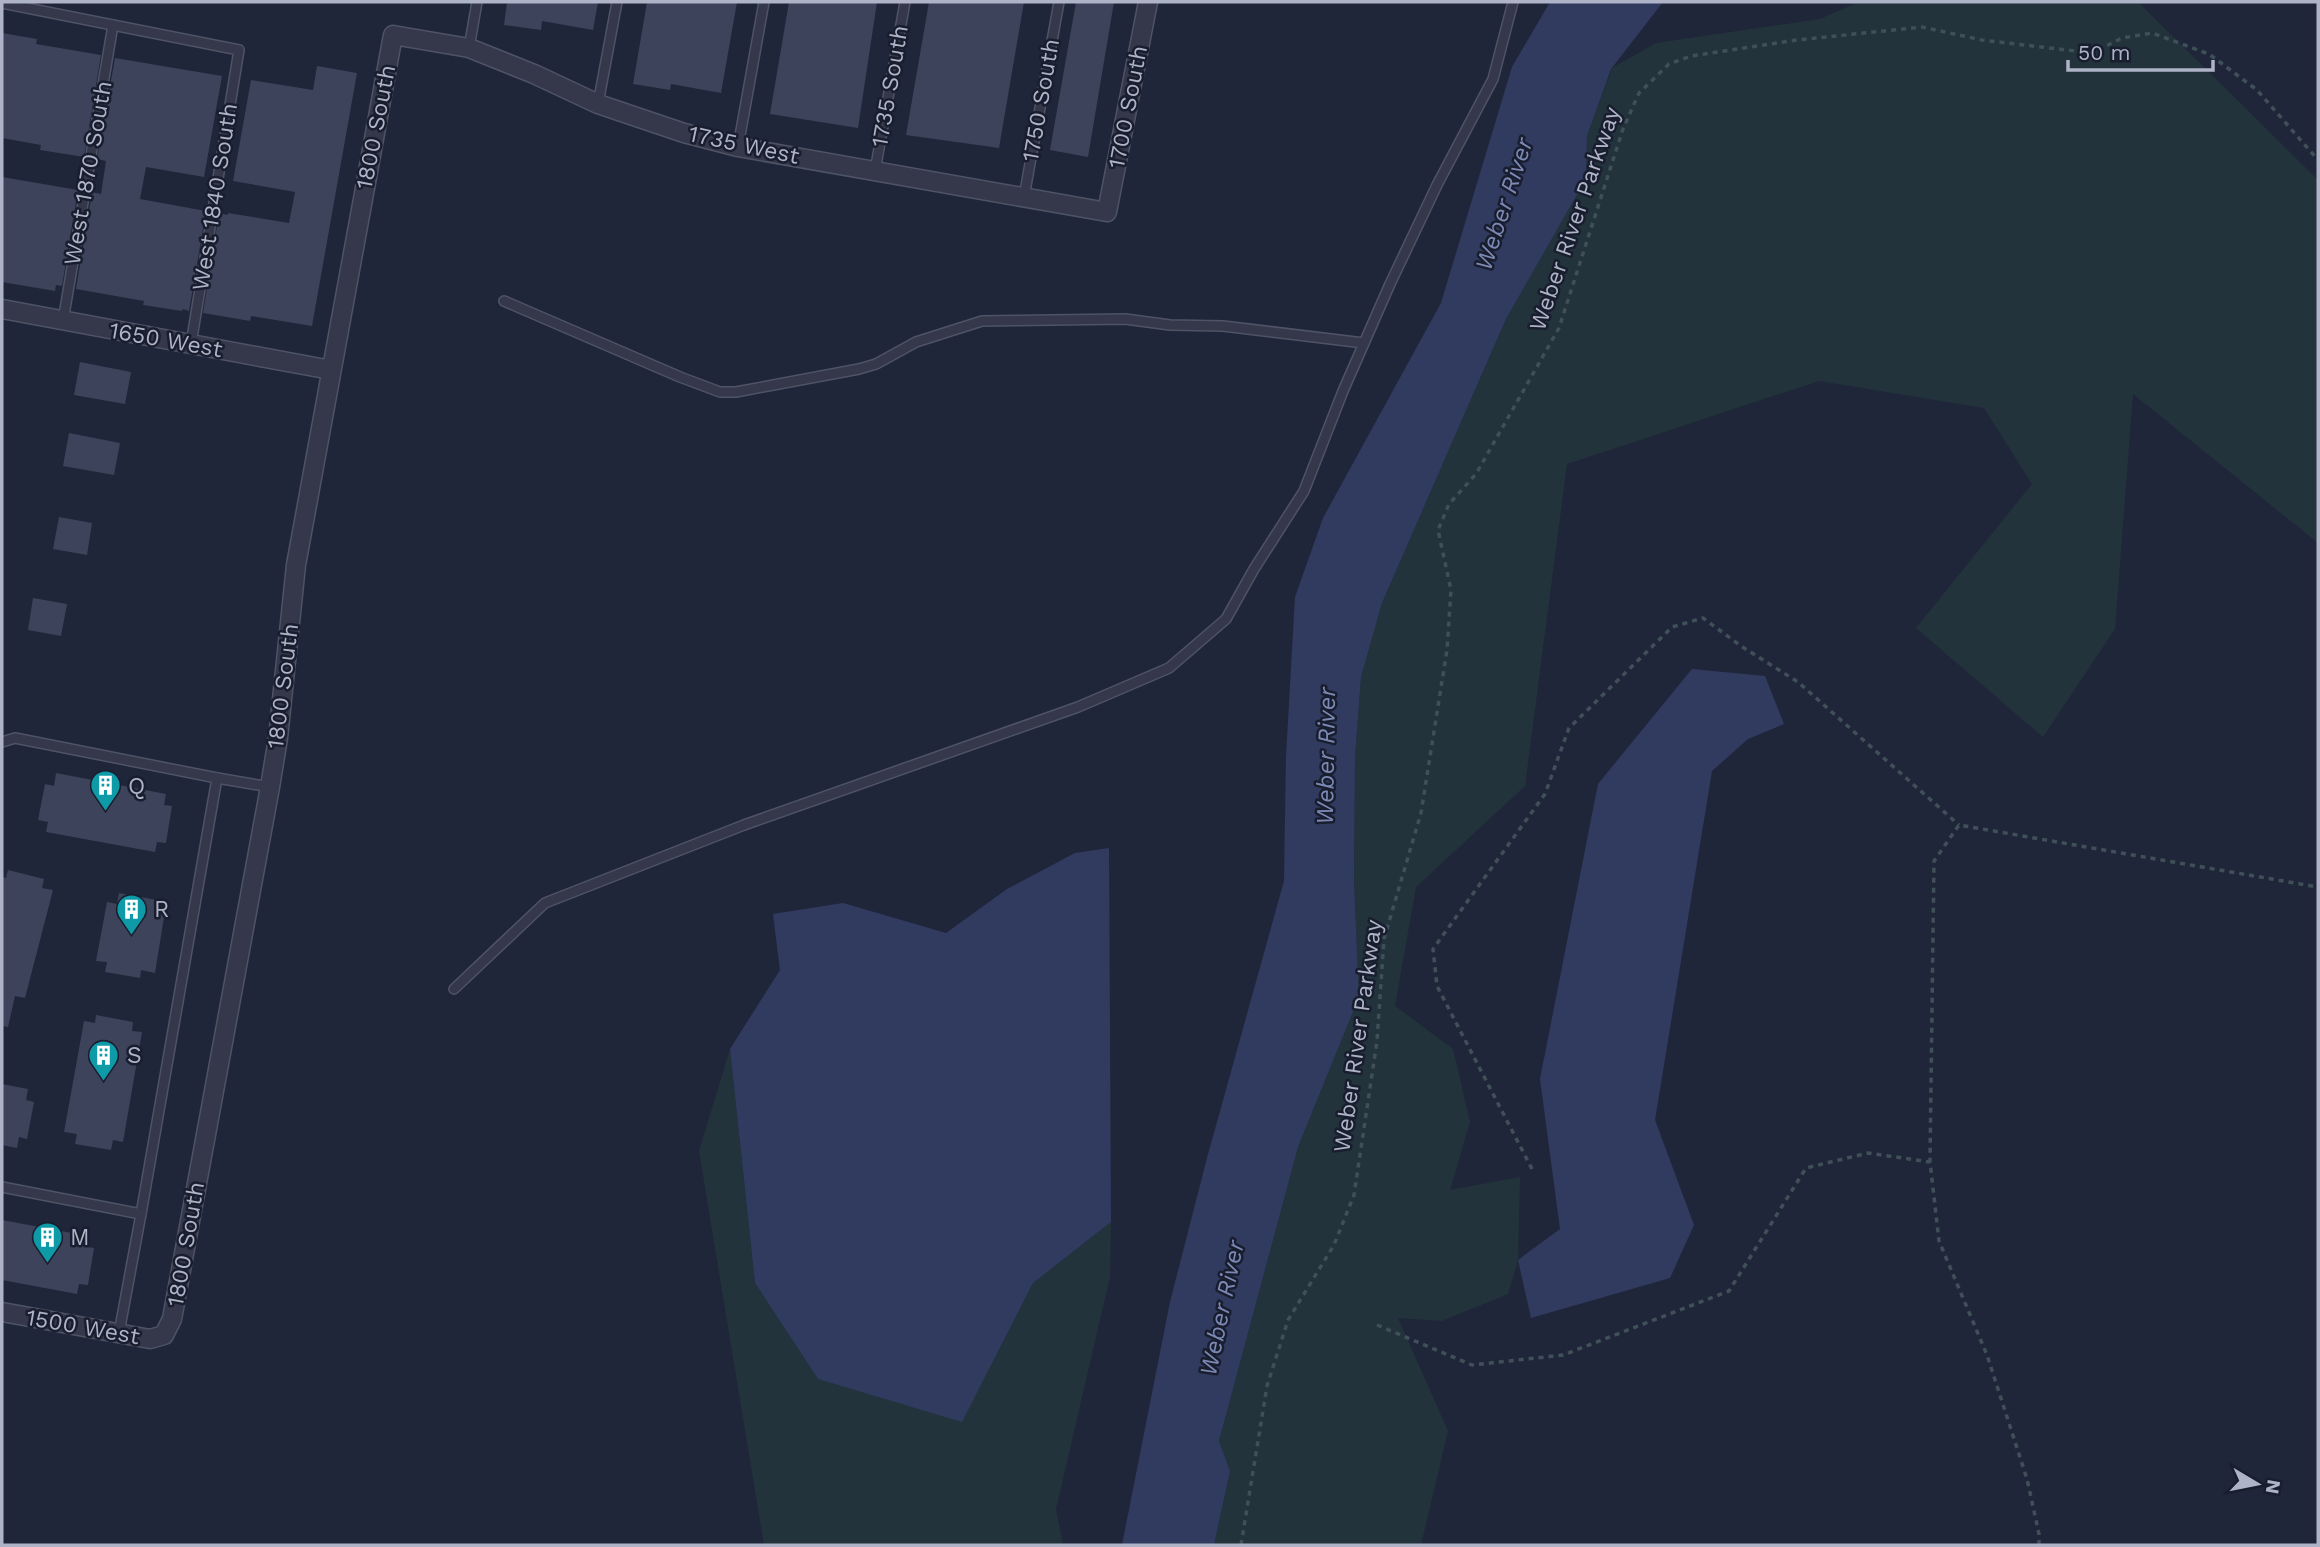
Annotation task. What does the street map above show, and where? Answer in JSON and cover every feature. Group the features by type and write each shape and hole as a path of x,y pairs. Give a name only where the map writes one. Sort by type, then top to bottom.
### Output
{"street":[{"name":"1700 South","path":"1107,212 1148,2"},
{"name":"1735 West","path":"394,35 469,48 598,104 684,133 738,147 1107,212"},
{"name":"1800 South","path":"164,1335 172,1319 270,787 278,738 296,565 394,35"},
{"name":"1650 West","path":"2,309 331,370"},
{"name":"1500 West","path":"2,1312 150,1339 164,1335"}],"lane":[{"path":"469,48 477,2"},
{"path":"598,104 617,2"},
{"path":"738,147 764,2"},
{"name":"1735 South","path":"876,171 905,2"},
{"name":"1750 South","path":"1024,197 1059,2"},
{"path":"454,989 545,903 744,825 1078,707 1169,668 1226,619 1254,569 1304,491 1390,284 1437,185 1493,79 1513,2"},
{"path":"2,3 113,25"},
{"name":"West 1840 South","path":"113,25 239,50 191,344"},
{"name":"West 1870 South","path":"63,321 113,25"},
{"path":"504,301 720,392 736,392 859,369 876,364 916,342 982,321 1125,319 1170,326 1223,326 1364,344"},
{"path":"2,742 15,738 270,787"},
{"path":"119,1333 217,778"},
{"path":"2,1187 141,1214"}],"path":[{"name":"Weber River Parkway","path":"1241,1545 1267,1387 1288,1320 1334,1245 1354,1195 1377,1041 1384,939 1421,813 1447,650 1451,590 1438,530 1449,504 1476,474 1559,328 1623,129 1639,93 1669,64 1690,56 1797,40 1922,27 1982,40 2092,53 2122,38 2152,33 2209,54 2257,90 2318,160"},
{"path":"1532,1169 1437,986 1433,949 1545,794 1569,728 1672,627 1703,618 1741,646 1798,681 1959,825 2318,887"},
{"path":"1959,825 1934,861 1930,1162 1939,1241 1987,1355 2027,1479 2039,1545"},
{"path":"1377,1325 1472,1365 1563,1355 1729,1291 1806,1168 1868,1153 1930,1162"}],"shaded area":[{"path":"1859,2 2138,2 2318,180 2318,543 2133,394 2115,629 2043,737 1916,628 2032,484 1984,408 1819,381 1567,464 1525,786 1416,887 1395,1006 1453,1049 1470,1122 1450,1190 1520,1177 1518,1260 1508,1294 1442,1321 1398,1318 1448,1431 1421,1545 1214,1545 1230,1471 1219,1441 1298,1147 1359,997 1354,882 1355,757 1361,677 1382,603 1506,319 1586,179 1587,136 1612,68 1656,43 1820,19"},
{"path":"730,1049 755,1283 818,1379 962,1421 1033,1283 1111,1222 1110,1277 1056,1509 1063,1545 764,1545 699,1151"}],"water":[{"name":"Weber River","path":"1550,2 1663,2 1611,69 1587,136 1586,179 1506,319 1382,603 1361,677 1355,757 1354,882 1359,997 1298,1147 1219,1441 1230,1471 1214,1545 1122,1545 1170,1302 1284,881 1286,757 1295,597 1323,518 1441,303 1512,67"},
{"path":"1692,669 1765,676 1784,724 1748,739 1712,771 1655,1120 1694,1225 1670,1278 1531,1318 1518,1260 1560,1229 1540,1079 1598,784"},
{"path":"1109,848 1111,1222 1033,1283 962,1422 818,1379 755,1283 730,1049 780,970 773,914 843,903 946,933 1007,889 1075,853"}],"building":[{"path":"507,2 598,2 593,30 542,21 541,30 504,25"},
{"path":"647,2 737,2 721,93 671,84 670,90 633,84"},
{"path":"789,2 877,2 858,128 770,114"},
{"path":"929,2 1024,2 999,148 906,135"},
{"path":"1076,2 1114,2 1088,157 1050,150"},
{"path":"2,33 37,39 36,44 101,55 84,157 40,150 41,145 2,138"},
{"path":"115,58 222,76 204,177 146,167 140,199 206,211 189,311 143,305 144,301 76,289 92,192 101,194 106,161 97,159"},
{"path":"317,66 357,73 312,326 251,316 250,321 203,313 219,213 289,223 295,192 233,181 251,80 313,90"},
{"path":"2,177 78,190 62,286 56,285 55,291 2,282"},
{"path":"80,362 131,372 125,404 74,395"},
{"path":"69,433 120,443 114,475 63,466"},
{"path":"59,517 92,523 87,555 53,549"},
{"path":"33,598 67,604 61,636 28,630"},
{"name":"Q","path":"56,773 166,794 164,805 172,806 166,843 157,842 155,852 46,832 48,822 38,820 45,784 54,786"},
{"path":"8,870 44,879 42,888 53,890 25,998 15,996 8,1027 2,1026 2,877 6,878"},
{"name":"R","path":"119,893 157,900 155,909 165,911 155,973 141,970 140,978 105,972 107,962 96,961 107,902 117,904"},
{"name":"S","path":"96,1015 133,1022 132,1031 142,1032 123,1142 113,1140 111,1150 75,1144 77,1134 64,1132 84,1021 95,1023"},
{"path":"2,1084 28,1089 26,1100 34,1102 27,1139 19,1137 17,1148 2,1145"},
{"name":"M","path":"2,1220 88,1236 87,1247 94,1248 88,1285 79,1284 77,1294 2,1280"}],"place":[{"name":"Q","path":"105,813"},
{"name":"R","path":"131,936"},
{"name":"S","path":"104,1082"},
{"name":"M","path":"47,1264"}]}
